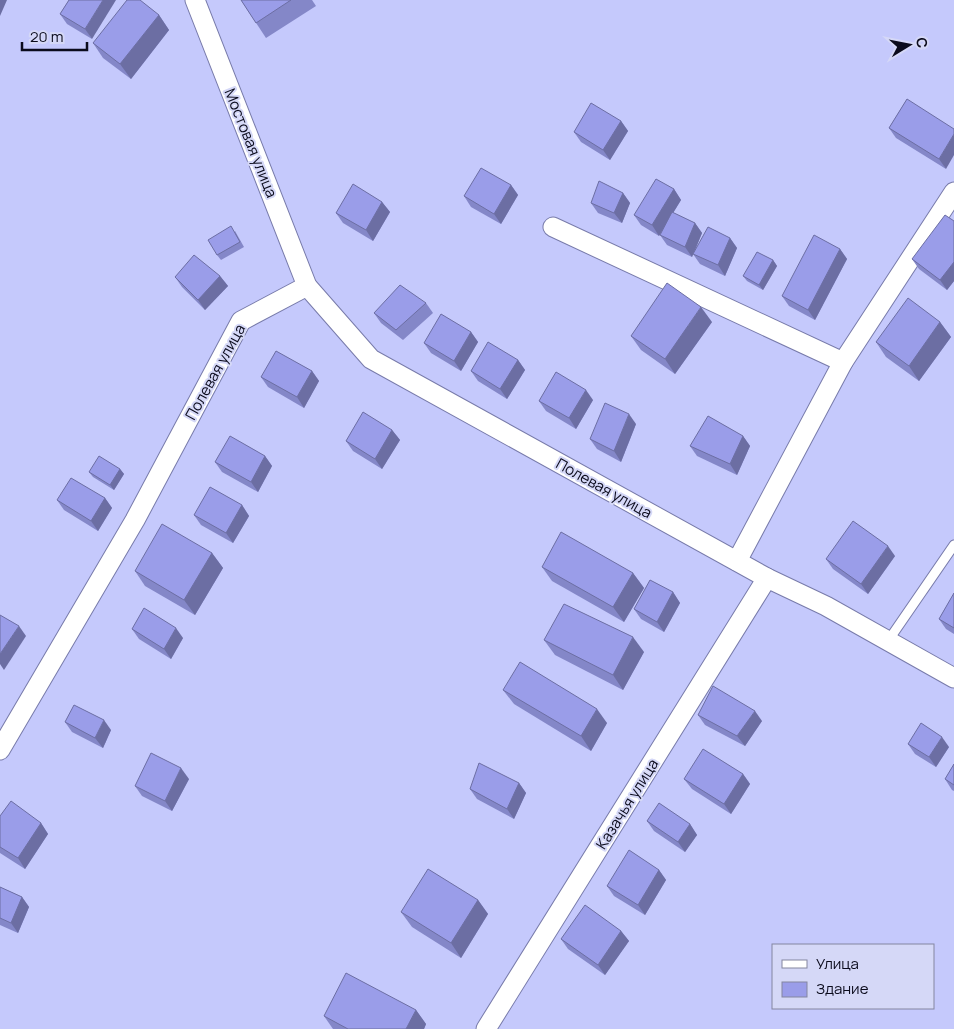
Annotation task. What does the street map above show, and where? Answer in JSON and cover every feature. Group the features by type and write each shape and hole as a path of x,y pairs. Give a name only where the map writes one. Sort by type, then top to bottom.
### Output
{"street":[{"name":"Мостовая улица","path":"195,0 307,286"},
{"path":"737,561 843,362 954,192"},
{"path":"553,227 843,362"},
{"name":"Полевая улица","path":"0,750 135,520 241,321 307,286 371,359 767,578 826,606 954,678"},
{"name":"Казачья улица","path":"486,1029 767,578"}],"lane":[{"path":"888,641 954,545"}],"building":[{"path":"69,0 103,0 85,29 60,14"},
{"path":"127,0 140,0 159,15 120,64 93,43"},
{"path":"241,0 291,0 256,23"},
{"path":"907,99 954,129 954,134 939,159 889,128"},
{"path":"591,103 621,121 603,150 574,132"},
{"path":"481,168 511,185 494,214 464,196"},
{"path":"656,179 674,189 652,225 634,215"},
{"path":"599,181 623,193 614,213 591,203"},
{"path":"353,184 382,202 366,230 336,213"},
{"path":"672,212 695,223 685,247 660,235"},
{"path":"945,215 954,221 954,262 940,280 912,259"},
{"path":"231,226 240,242 217,255 208,240"},
{"path":"708,227 730,238 718,265 693,254"},
{"path":"814,235 840,249 808,310 782,296"},
{"path":"757,252 773,260 759,285 743,276"},
{"path":"194,255 220,276 198,300 175,277"},
{"path":"667,283 701,307 665,359 631,336"},
{"path":"400,285 426,303 396,330 374,313"},
{"path":"908,298 940,322 909,366 876,342"},
{"path":"441,314 471,332 454,361 424,343"},
{"path":"488,342 518,360 500,389 471,371"},
{"path":"276,351 312,371 297,397 261,377"},
{"path":"556,372 586,390 569,418 539,401"},
{"path":"605,403 629,414 614,451 590,439"},
{"path":"363,412 392,430 375,459 346,441"},
{"path":"708,416 743,436 730,464 690,446"},
{"path":"230,436 265,456 251,482 215,462"},
{"path":"99,456 120,469 110,485 89,472"},
{"path":"71,478 105,498 91,521 57,500"},
{"path":"210,487 242,505 226,533 194,515"},
{"path":"853,521 888,546 861,584 826,559"},
{"path":"162,524 212,553 184,600 135,571"},
{"path":"561,532 633,573 613,607 542,567"},
{"path":"650,580 673,592 657,622 634,609"},
{"path":"954,593 954,628 939,619"},
{"path":"564,604 633,637 613,675 544,640"},
{"path":"144,608 176,628 164,649 132,629"},
{"path":"0,615 19,626 0,654"},
{"path":"520,662 597,709 581,736 503,690"},
{"path":"713,686 755,711 737,736 698,715"},
{"path":"74,705 104,720 95,738 65,722"},
{"path":"921,723 942,737 929,757 908,744"},
{"path":"703,749 743,774 724,804 684,779"},
{"path":"151,753 181,768 165,801 135,786"},
{"path":"479,763 519,783 507,809 470,789"},
{"path":"954,764 954,785 945,779"},
{"path":"11,801 41,823 18,858 0,847 0,816"},
{"path":"659,803 690,824 678,842 647,821"},
{"path":"629,850 659,870 638,905 607,886"},
{"path":"428,869 478,900 451,943 401,912"},
{"path":"0,887 22,897 11,923 0,918"},
{"path":"585,905 621,931 598,965 561,939"},
{"path":"346,973 416,1010 406,1029 348,1029 324,1016"}]}
